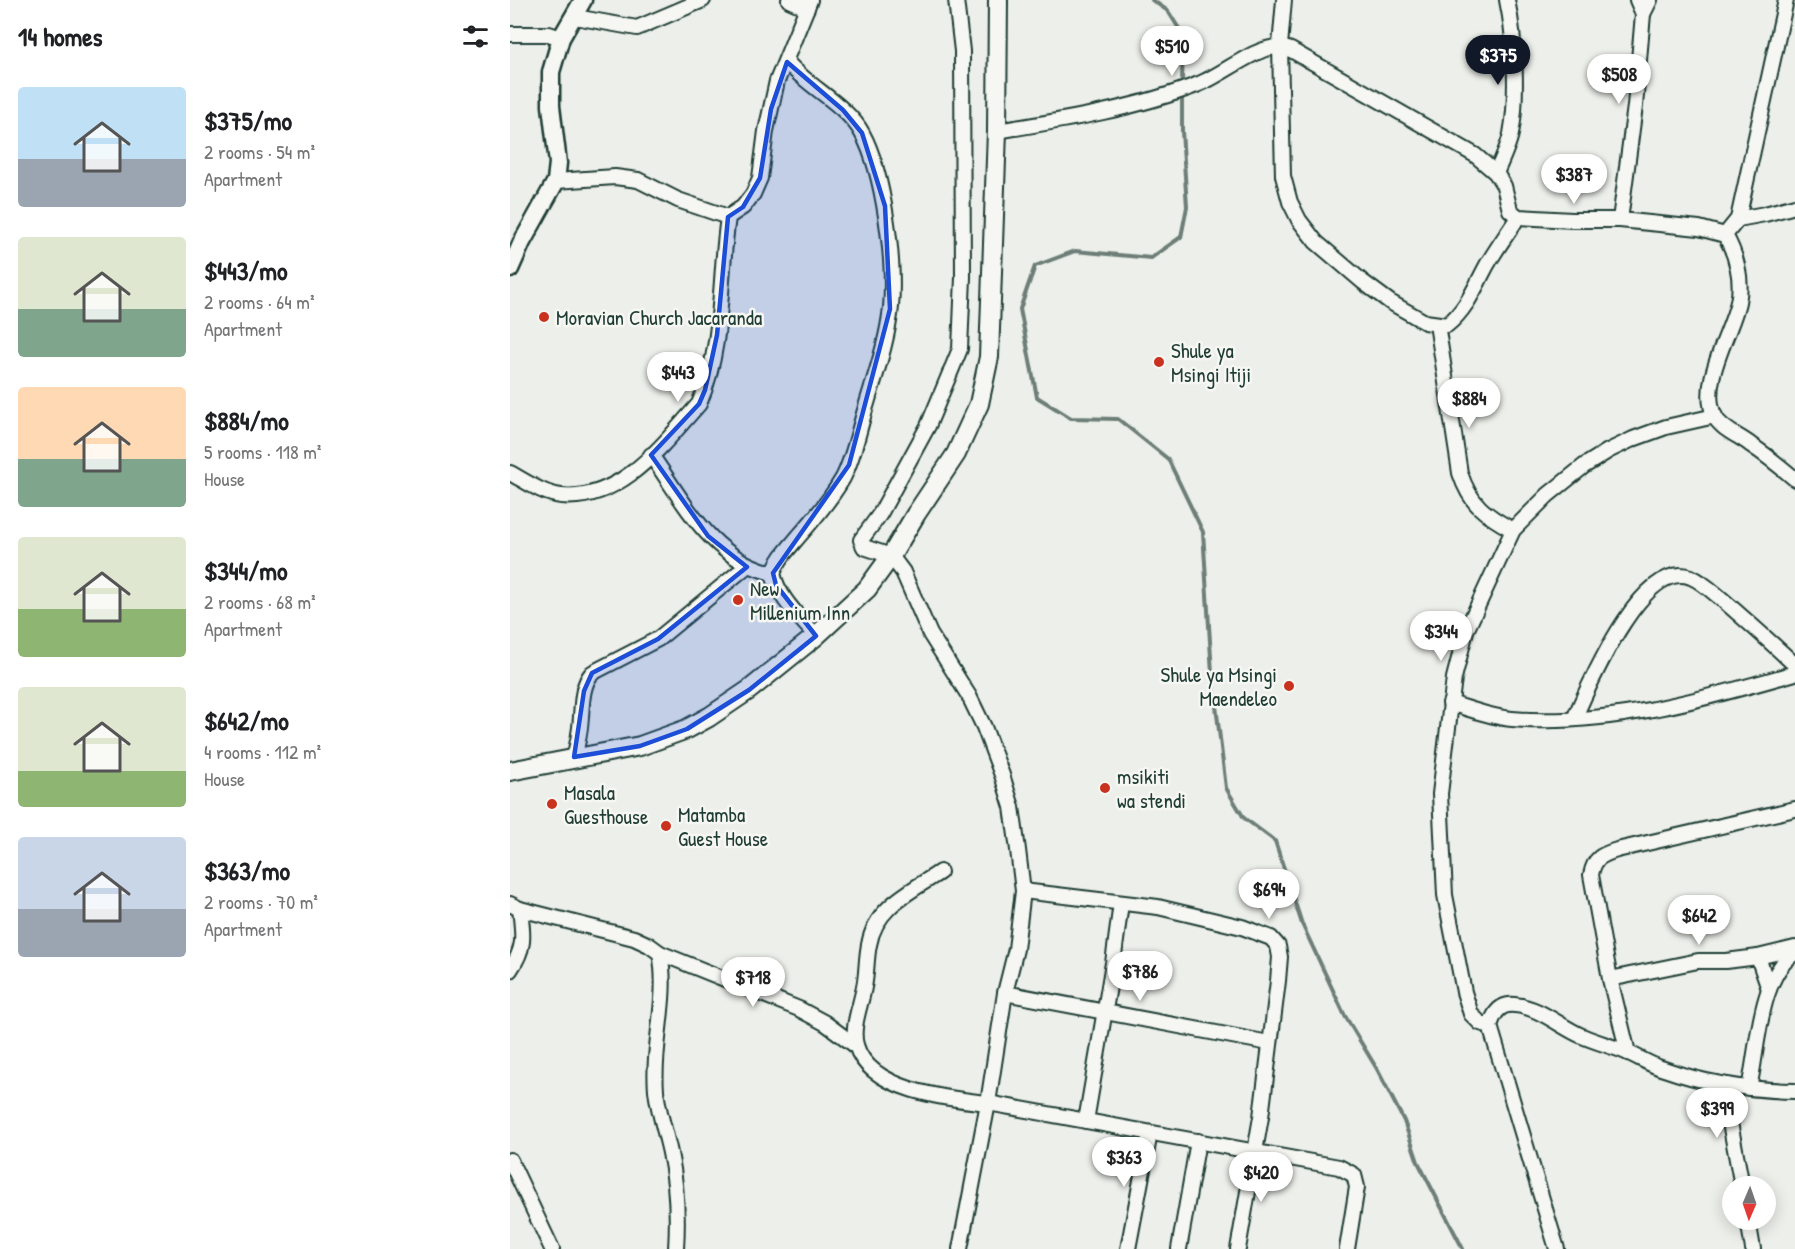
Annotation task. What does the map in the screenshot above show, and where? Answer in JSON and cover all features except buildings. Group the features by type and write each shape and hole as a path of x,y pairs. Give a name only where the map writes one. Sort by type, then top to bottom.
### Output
{"main road":[{"path":"510,771 640,746 687,729 749,690 816,636 867,589 891,556 956,454 979,404 989,357 998,131 998,0"}],"street":[{"path":"510,269 556,180 558,163 551,106 551,72 561,38 583,0"},
{"path":"575,17 637,28 703,0"},
{"path":"510,473 540,489 560,496 581,495 602,490 630,475 699,404 705,390 717,335 723,254 729,217 743,207 753,194 760,178 777,81 787,62 809,4 789,0"},
{"path":"957,0 962,51 963,277 960,349 928,426 880,514 861,540 864,547 891,556 910,585 930,634 969,696 994,753 1012,807 1023,891 1016,949 1005,993 988,1103 960,1249"},
{"path":"1284,0 1280,46 1283,176 1290,202 1299,220 1316,242 1363,282 1411,315 1425,322 1448,325 1470,300 1489,262 1518,217"},
{"path":"1496,173 1511,133 1514,100 1512,43 1507,0"},
{"path":"1637,0 1643,14"},
{"path":"1620,220 1635,106 1643,14 1650,0"},
{"path":"1725,235 1738,219 1788,5"},
{"path":"510,34 549,34 561,38"},
{"path":"998,131 1088,116 1154,99 1201,83 1267,49 1280,46 1366,91 1475,155 1496,173 1504,186 1510,210 1518,217 1620,220 1699,228 1725,235 1736,260 1739,285 1738,302 1711,383 1711,404 1720,423 1795,479"},
{"path":"787,62 796,73 843,110 862,133 879,180 885,206 892,280 891,309 882,356 849,465 831,497 786,551 773,573 776,585 793,610 816,636"},
{"path":"556,180 615,177 638,180 678,200 729,217"},
{"path":"1738,219 1795,206"},
{"path":"1437,324 1460,473 1466,491 1476,505 1492,519 1513,531"},
{"path":"1491,1026 1480,1023 1471,1014 1464,992 1445,895 1440,794 1450,703 1466,631 1513,531 1548,495 1584,466 1633,438 1666,427 1715,416"},
{"path":"651,455 708,536 738,560 773,573"},
{"path":"574,758 584,691 592,673 658,639 748,565"},
{"path":"1574,719 1617,631 1655,585 1674,575 1689,576 1704,584 1760,631 1795,665"},
{"path":"1450,703 1510,719 1574,719 1610,716 1684,704 1795,673"},
{"path":"1628,1053 1610,979 1591,875 1593,864 1603,854 1795,809"},
{"path":"856,1046 855,1028 864,987 869,944 876,922 890,904 940,872"},
{"path":"1023,891 1158,907 1242,927 1271,938 1278,946 1280,957 1261,1117 1238,1249"},
{"path":"1086,1121 1121,903"},
{"path":"510,970 520,955 523,943 515,906 634,938 660,953 799,1009 825,1023 856,1046 865,1061 886,1080 904,1088 957,1100 988,1103 1339,1167 1354,1175 1357,1187 1347,1249"},
{"path":"1610,979 1698,962 1758,957 1795,948"},
{"path":"660,953 663,987 656,1053 656,1091 677,1194 676,1249"},
{"path":"1749,1088 1769,989 1785,961 1795,953"},
{"path":"1758,957 1769,989"},
{"path":"1005,993 1269,1043"},
{"path":"1557,1249 1491,1026 1493,1014 1500,1008 1516,1005 1582,1036 1661,1068 1723,1086 1795,1091"},
{"path":"1723,1086 1740,1176"},
{"path":"1128,1249 1150,1133"},
{"path":"1179,1249 1198,1141"},
{"path":"510,1160 552,1249"},
{"path":"1750,1230 1753,1249"}],"highlighted area":[{"path":"787,62 843,110 862,133 885,206 890,309 849,465 773,573 776,585 816,636 749,690 687,729 640,746 574,757 584,691 592,673 658,639 747,567 708,536 651,455 699,404 705,390 717,335 728,217 743,207 760,178 771,109"}],"waterway":[{"path":"1152,0 1168,11 1183,35 1182,86"},
{"path":"1182,93 1187,207 1181,237 1151,258 1075,251 1035,266 1020,309 1037,397 1071,418 1118,419 1168,459 1203,532 1212,673 1226,788 1244,818 1275,841 1302,924 1345,1016 1377,1069 1404,1121 1418,1162 1463,1249"}],"place":[{"name":"Moravian Church Jacaranda","path":"544,317"},
{"name":"Shule ya Msingi Itiji","path":"1159,362"},
{"name":"New Millenium Inn","path":"738,600"},
{"name":"Shule ya Msingi Maendeleo","path":"1289,686"},
{"name":"msikiti wa stendi","path":"1105,788"},
{"name":"Masala Guesthouse","path":"552,804"},
{"name":"Matamba Guest House","path":"666,826"}]}
